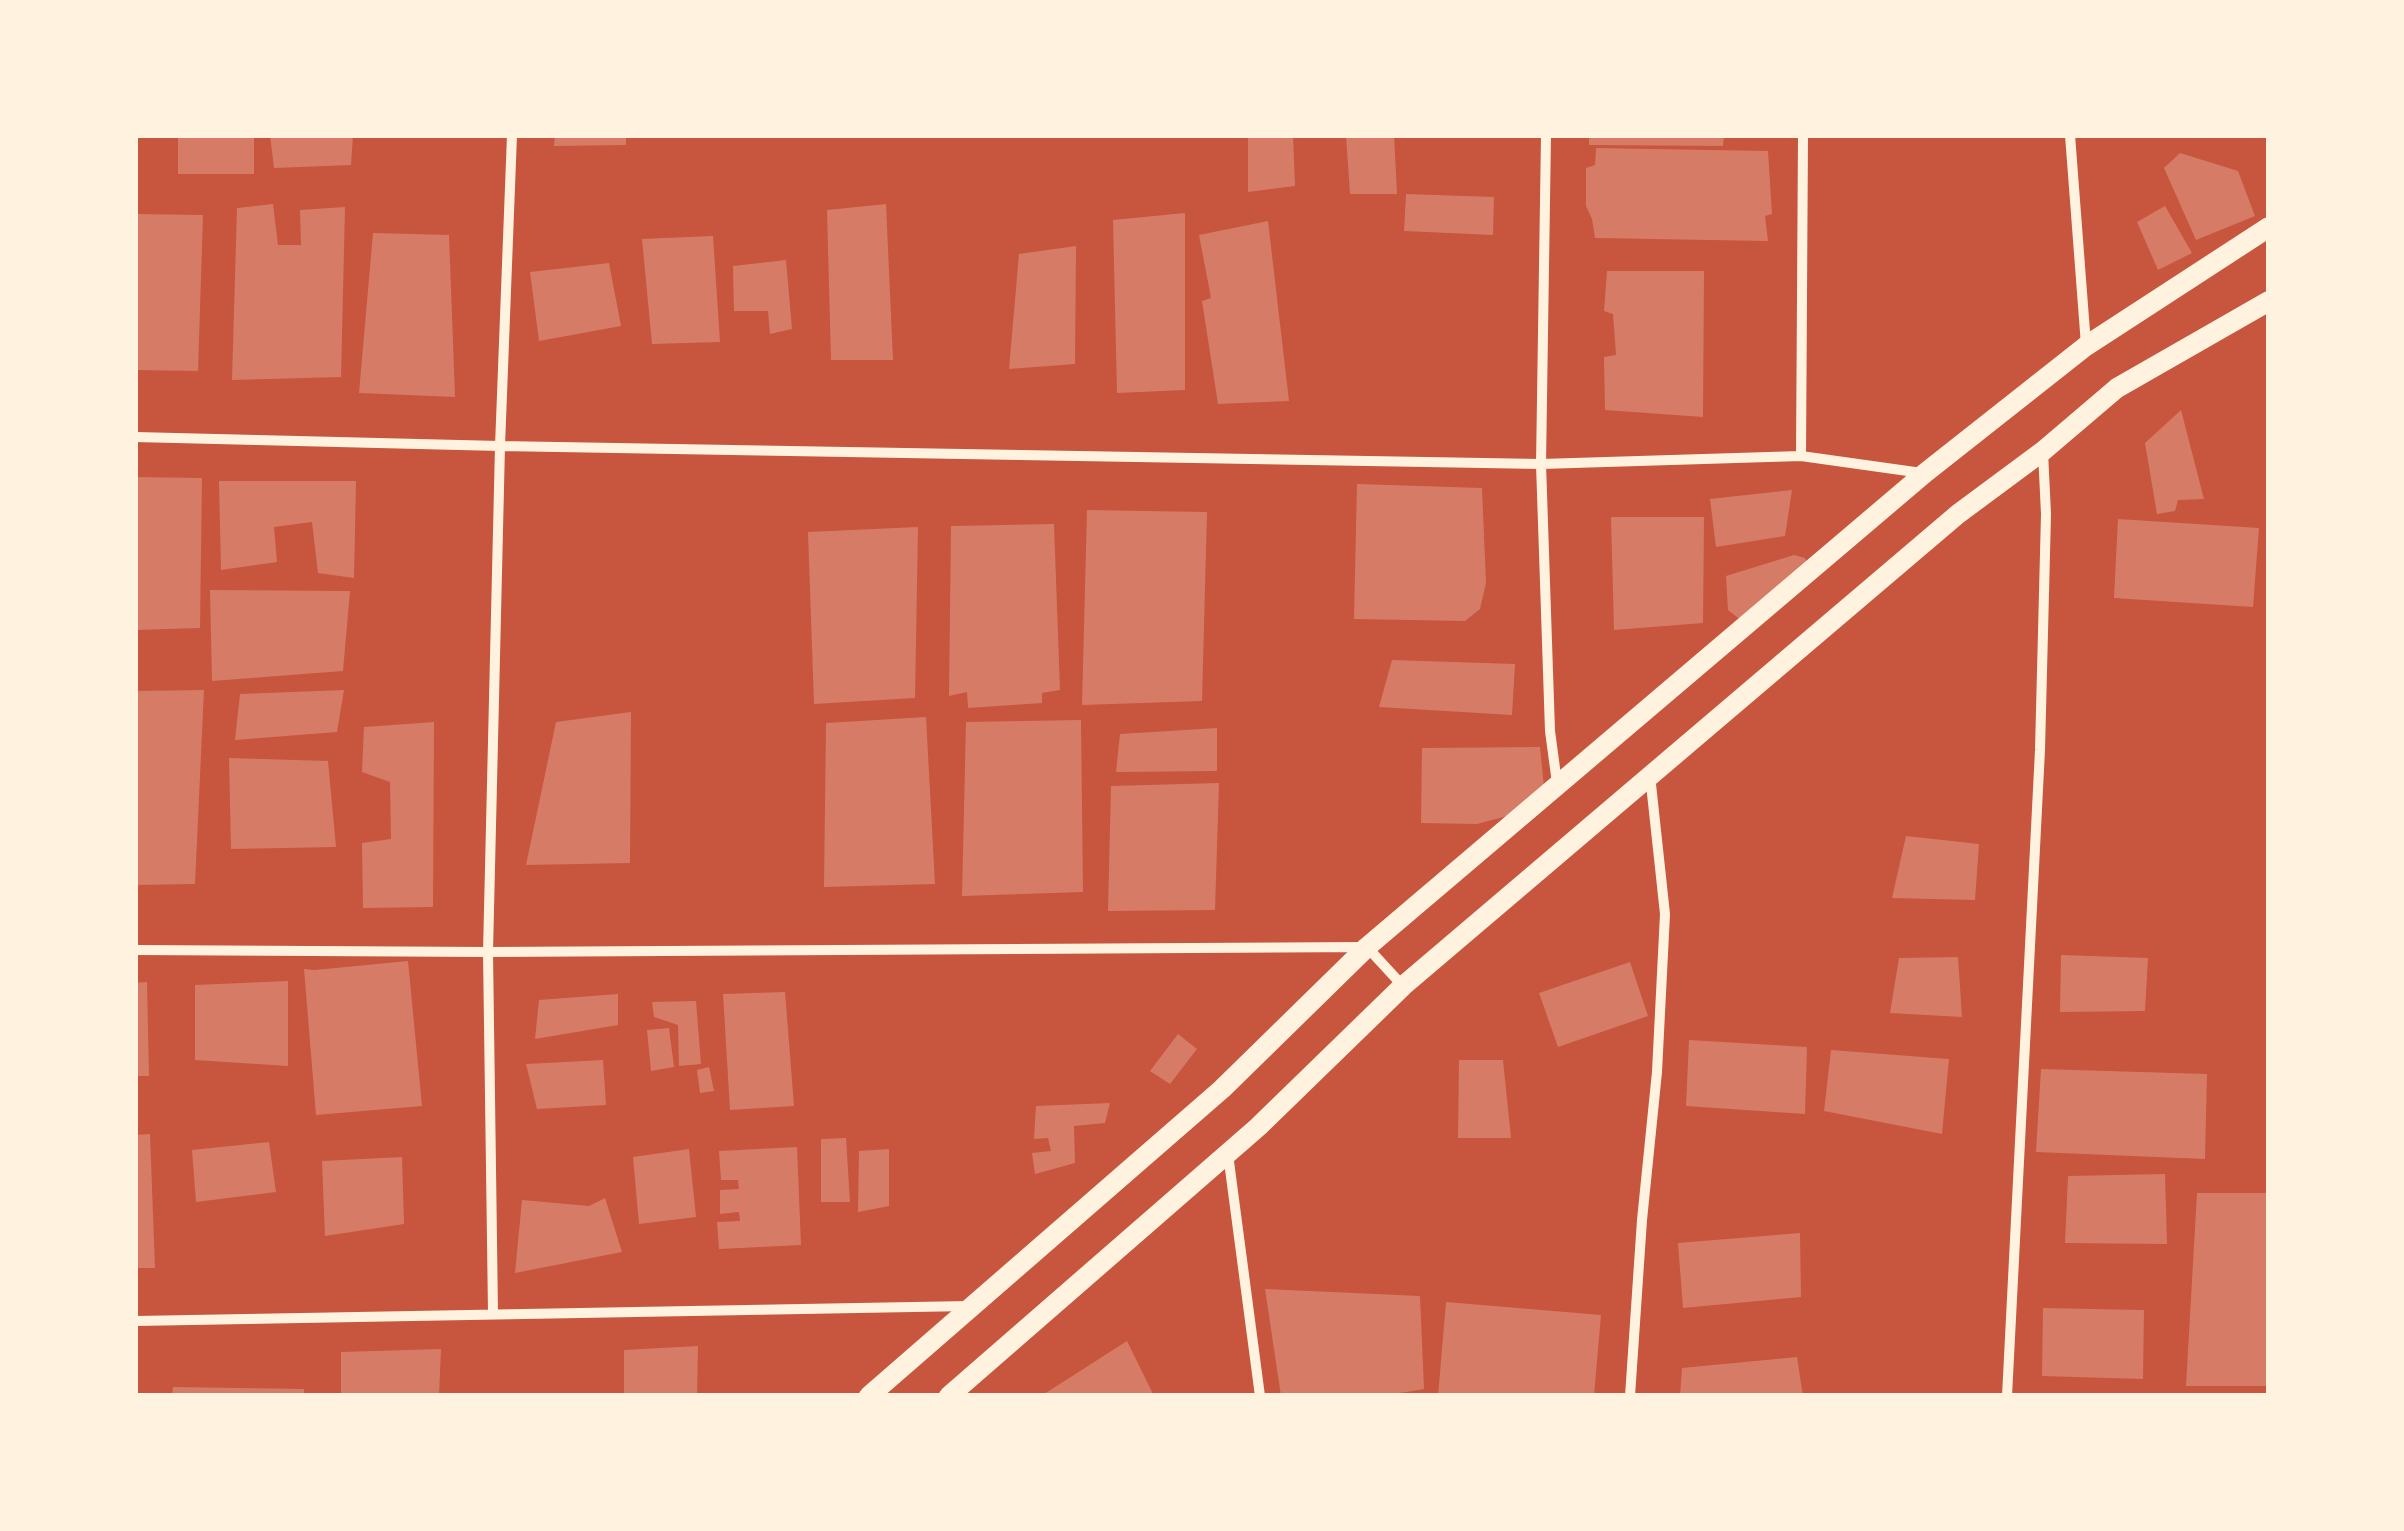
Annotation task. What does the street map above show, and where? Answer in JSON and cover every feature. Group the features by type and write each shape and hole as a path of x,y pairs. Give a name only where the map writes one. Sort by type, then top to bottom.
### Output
{"main road":[{"path":"869,1396 1222,1089 1367,948 1924,473 2086,346 2269,227"},
{"path":"949,1396 1258,1127 1403,986 1958,514 2043,451 2117,388 2269,301"}],"street":[{"path":"492,1313 488,952 512,135"},
{"path":"1546,135 1540,464 1550,731 1557,786"},
{"path":"1801,456 1802,135"},
{"path":"2070,135 2086,346"},
{"path":"135,437 1540,464 1801,456 1924,473"},
{"path":"2007,1396 2040,750 2046,514 2043,451"},
{"path":"1630,1396 1657,1072 1665,914 1650,776"},
{"path":"135,950 1367,948 1403,986"},
{"path":"1228,1154 1260,1396"},
{"path":"135,1321 972,1306"}],"building":[{"path":"178,135 254,135 254,174 178,174"},
{"path":"270,135 353,135 351,165 274,168"},
{"path":"555,135 626,135 626,145 554,146"},
{"path":"1248,135 1293,135 1295,186 1248,192"},
{"path":"1346,135 1394,135 1397,194 1350,194"},
{"path":"1589,135 1724,135 1723,146 1589,145"},
{"path":"1596,148 1768,151 1772,214 1765,216 1768,241 1595,238 1586,206 1586,168 1595,165"},
{"path":"2180,153 2238,171 2255,216 2196,240 2164,168"},
{"path":"1406,194 1494,197 1493,235 1404,231"},
{"path":"273,204 278,245 301,245 300,210 345,207 341,377 232,380 237,208"},
{"path":"886,204 893,360 831,360 827,210"},
{"path":"2165,206 2192,253 2158,270 2137,222"},
{"path":"1185,213 1185,390 1117,393 1113,220"},
{"path":"135,214 203,215 198,371 135,370"},
{"path":"1268,221 1289,401 1218,404 1202,301 1211,298 1199,235"},
{"path":"373,233 449,235 455,397 359,393"},
{"path":"713,236 720,342 652,344 642,239"},
{"path":"1076,246 1075,364 1009,369 1019,254"},
{"path":"786,260 792,329 770,334 768,311 734,311 733,266"},
{"path":"609,263 621,326 539,341 530,272"},
{"path":"1607,271 1704,271 1703,417 1605,410 1604,357 1616,355 1613,314 1604,311"},
{"path":"2181,410 2204,499 2178,500 2175,511 2157,514 2145,443"},
{"path":"135,477 202,478 200,628 135,630"},
{"path":"219,481 356,481 354,578 318,573 312,522 274,527 277,562 221,570"},
{"path":"1357,484 1482,488 1486,583 1480,609 1465,621 1354,619"},
{"path":"1792,490 1785,536 1716,547 1710,499"},
{"path":"1087,510 1207,512 1202,701 1082,705"},
{"path":"1611,517 1704,517 1703,623 1614,630"},
{"path":"2118,519 2259,528 2253,607 2114,598"},
{"path":"1054,524 1060,690 1042,693 1042,703 968,708 967,692 949,696 951,526"},
{"path":"918,527 915,698 814,704 808,532"},
{"path":"1794,555 1805,558 1807,563 1742,621 1728,610 1726,576"},
{"path":"210,590 350,591 343,671 212,681"},
{"path":"1392,660 1515,664 1512,715 1379,707"},
{"path":"204,690 195,884 135,885 135,691"},
{"path":"344,690 337,732 235,740 240,694"},
{"path":"631,712 630,863 526,865 556,722"},
{"path":"926,717 935,884 824,887 826,723"},
{"path":"1081,720 1083,892 962,896 966,722"},
{"path":"434,722 433,907 363,908 362,843 391,839 390,782 362,772 364,727"},
{"path":"1217,728 1217,771 1116,772 1120,734"},
{"path":"1540,747 1544,787 1507,816 1477,824 1421,823 1422,748"},
{"path":"229,758 328,761 336,847 231,849"},
{"path":"1219,783 1215,910 1108,911 1111,786"},
{"path":"1906,836 1979,844 1975,900 1892,898"},
{"path":"2061,955 2148,958 2145,1011 2060,1012"},
{"path":"1958,957 1962,1017 1890,1013 1899,958"},
{"path":"408,961 422,1106 316,1115 304,969"},
{"path":"1630,962 1648,1016 1558,1047 1539,993"},
{"path":"288,981 288,1066 195,1060 195,985"},
{"path":"147,982 149,1076 135,1076 135,983"},
{"path":"785,992 794,1106 730,1110 723,994"},
{"path":"618,994 618,1025 535,1039 539,1000"},
{"path":"696,1001 701,1064 679,1066 678,1025 654,1017 652,1002"},
{"path":"669,1028 674,1067 651,1071 647,1030"},
{"path":"1178,1034 1197,1049 1170,1084 1150,1071"},
{"path":"1689,1040 1807,1047 1805,1114 1686,1106"},
{"path":"1831,1050 1949,1059 1942,1134 1824,1111"},
{"path":"603,1060 606,1105 537,1109 526,1064"},
{"path":"1459,1060 1503,1060 1511,1138 1458,1138"},
{"path":"709,1067 714,1091 700,1093 697,1070"},
{"path":"2041,1069 2207,1074 2205,1159 2036,1152"},
{"path":"1110,1103 1105,1123 1074,1126 1075,1163 1035,1174 1032,1153 1051,1151 1048,1138 1034,1139 1036,1106"},
{"path":"150,1134 155,1268 135,1268 135,1135"},
{"path":"846,1138 850,1202 821,1202 821,1139"},
{"path":"269,1142 276,1192 196,1202 192,1150"},
{"path":"797,1147 801,1245 719,1249 717,1222 740,1221 739,1212 720,1214 720,1190 739,1189 738,1180 721,1180 719,1151"},
{"path":"689,1149 696,1217 639,1224 633,1157"},
{"path":"889,1149 889,1206 858,1212 859,1151"},
{"path":"402,1157 404,1224 325,1236 322,1161"},
{"path":"2165,1174 2167,1244 2065,1243 2068,1176"},
{"path":"2197,1193 2269,1193 2269,1386 2186,1386"},
{"path":"605,1198 622,1252 515,1273 522,1200 589,1206"},
{"path":"1800,1233 1801,1297 1683,1308 1678,1243"},
{"path":"1265,1289 1420,1296 1424,1389 1382,1396 1281,1396"},
{"path":"1446,1302 1601,1315 1594,1396 1438,1396"},
{"path":"2043,1308 2144,1310 2143,1379 2042,1376"},
{"path":"1127,1341 1154,1396 1041,1396"},
{"path":"698,1346 697,1396 624,1396 624,1350"},
{"path":"441,1349 439,1396 341,1396 341,1352"},
{"path":"1797,1357 1803,1396 1680,1396 1682,1368"},
{"path":"173,1387 304,1389 304,1396 172,1396"}]}
